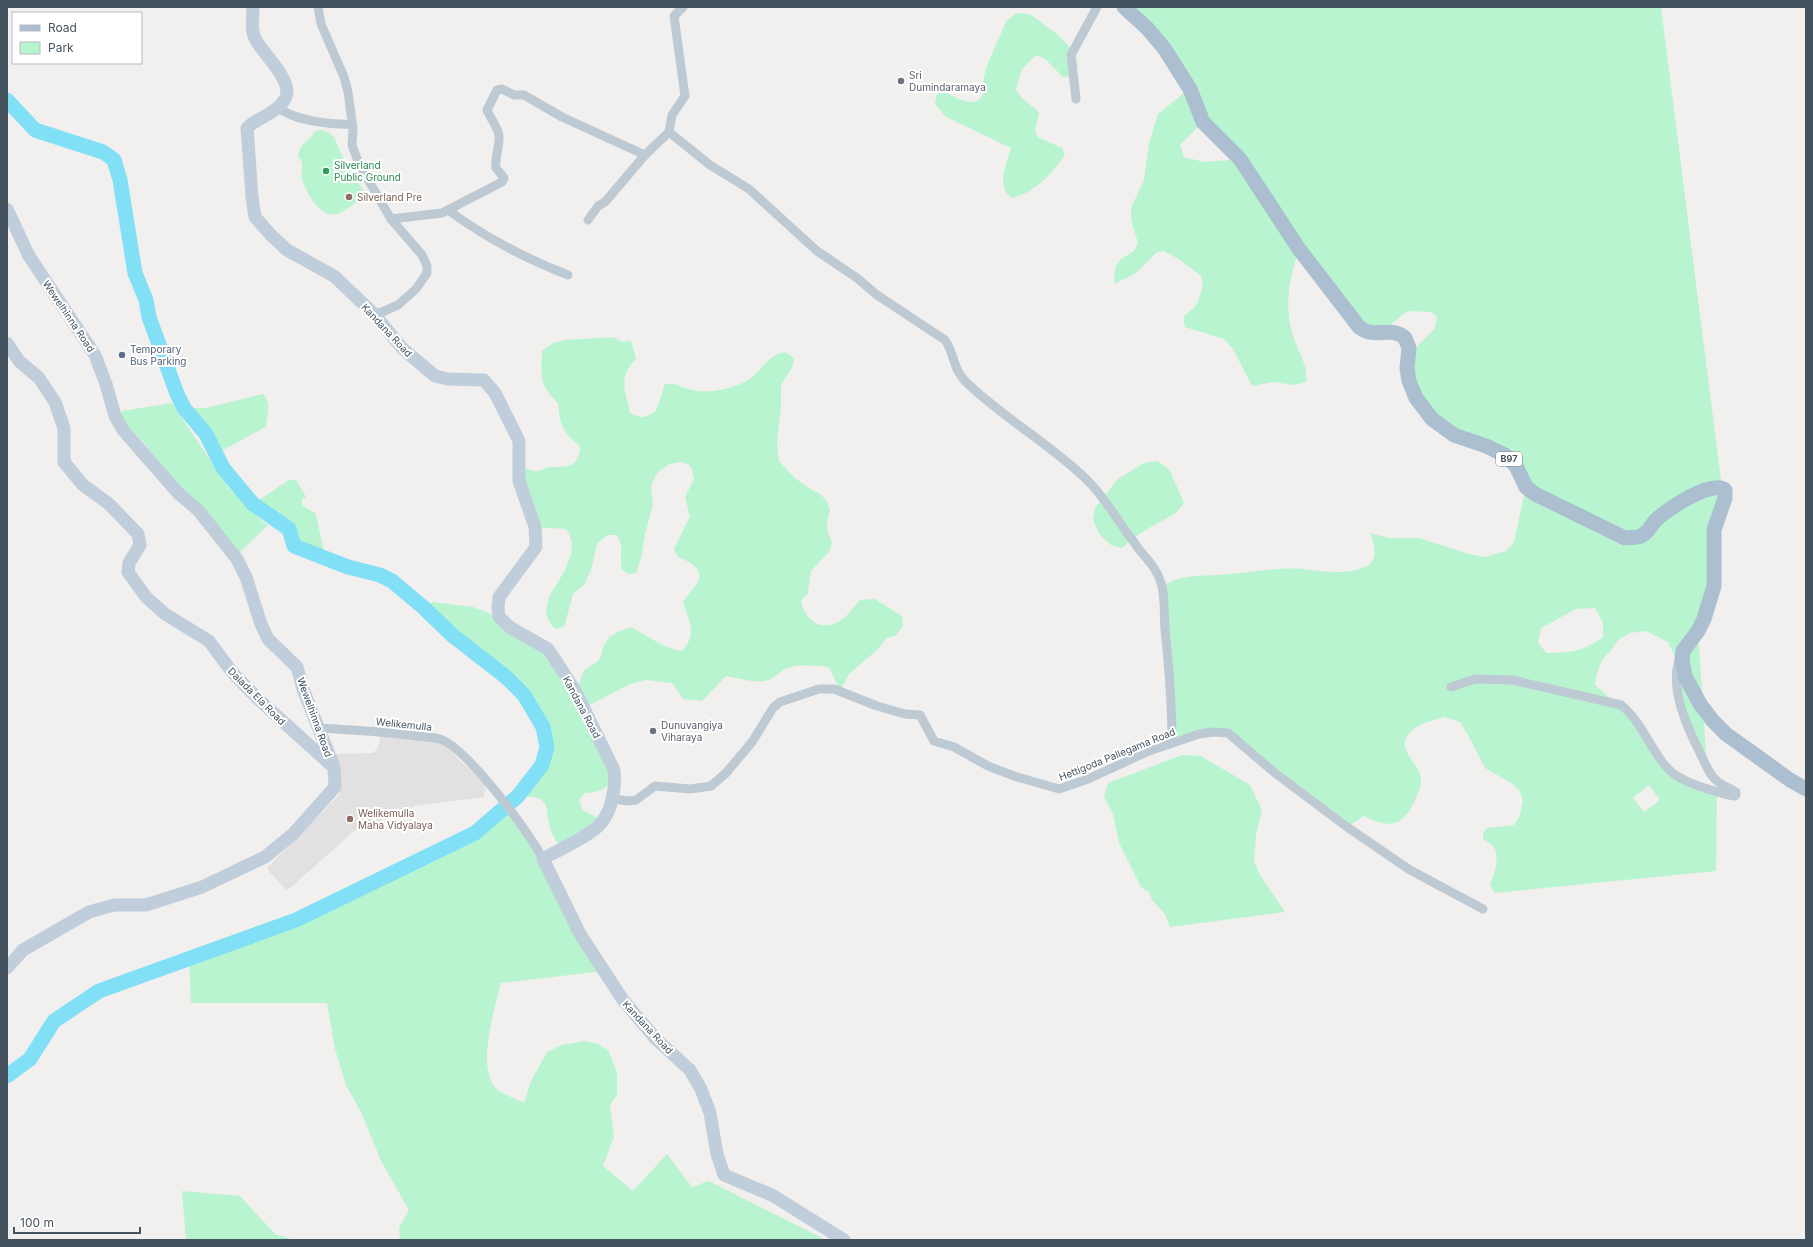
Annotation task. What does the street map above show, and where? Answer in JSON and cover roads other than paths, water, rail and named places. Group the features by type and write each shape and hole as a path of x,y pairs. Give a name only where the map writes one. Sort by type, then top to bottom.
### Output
{"main road":[{"name":"B97","path":"1124,7 1164,48 1190,89 1203,122 1240,159 1298,249 1359,327 1366,333 1396,333 1405,338 1409,348 1407,368 1409,381 1416,398 1432,419 1454,435 1486,446 1505,455 1516,466 1526,487 1535,494 1625,538 1641,536 1649,530 1656,520 1692,495 1716,488 1722,488 1724,490 1725,498 1714,530 1714,586 1704,619 1698,631 1683,651"},
{"path":"1683,651 1682,660 1688,683 1700,704 1713,721 1739,743 1790,780 1806,789"}],"street":[{"name":"Kandana Road","path":"253,7 252,26 255,40 281,74 287,90 286,98 278,107 267,116 251,124 247,128 255,217 287,250 334,276 375,314 402,348 435,376 448,379 478,379 486,382 492,388 519,441 519,481 535,527 536,547 499,597 499,617 511,628 548,649 576,692 614,770 615,782 612,799 601,824 584,836 543,859 580,934 623,1000 656,1039 690,1070 701,1089 710,1113 717,1154 724,1175 772,1195 844,1240"},
{"path":"318,7 321,24 344,77 348,92 352,124 352,145 359,164 391,219 422,255 428,270 416,289 398,305 375,314"},
{"path":"588,220 598,206 605,202 645,155 669,132 672,115 685,96 674,16 683,7"},
{"path":"1076,99 1071,55 1097,7"},
{"path":"391,219 400,217 417,217 448,210 460,202 502,182 504,178 496,168 495,162 499,152 499,134 487,110 497,90 502,88 514,95 524,95 562,117 645,155"},
{"path":"278,107 286,112 303,118 338,124 352,124"},
{"path":"669,132 710,165 749,189 817,252 857,278 877,295 945,340 950,346 956,369 966,381 1006,416 1051,448 1087,479 1113,511 1133,542 1153,564 1162,587 1171,694 1172,743"},
{"name":"Wewelhinna Road","path":"7,209 29,256 95,355 106,384 115,416 123,430 178,493 198,510 237,559 246,577 265,633 273,645 297,667 303,689 334,767 335,787 293,834 265,857 202,887 146,905 114,905 89,912 23,950 7,968"},
{"path":"448,210 488,238 532,262 568,275"},
{"name":"Dalada Ela Road","path":"7,343 19,361 39,378 55,402 64,428 64,462 83,485 109,504 138,534 140,545 128,563 128,572 146,597 165,614 209,641 232,672 256,697 334,767"},
{"path":"1451,687 1475,679 1512,680 1621,705 1629,711 1664,764 1673,773 1700,787 1735,796 1736,792 1712,777 1693,740 1684,716 1678,692 1676,670 1683,651"},
{"name":"Hettigoda Pallegama Road","path":"612,799 629,801 636,800 655,786 690,789 711,786 726,773 752,742 773,708 780,702 826,688 840,690 877,706 898,712 920,715 934,741 954,747 988,766 1014,776 1059,789 1088,779 1149,751 1199,734 1213,732 1228,733 1275,773 1347,827 1410,870 1483,909"},
{"name":"Welikemulla","path":"319,728 405,734 441,740 469,761 491,786 536,847 543,859"}],"waterway":[{"path":"7,100 35,130 103,152 114,160 120,180 135,273 146,300 149,317 177,394 184,408 206,434 223,468 253,504 289,529 294,546 348,567 380,575 392,581 423,607 452,635 506,677 524,695 543,727 547,747 542,765 518,796 475,833 296,920 99,991 54,1021 30,1059 7,1076"}],"place":[{"name":"Sri Dumindaramaya","path":"901,81"},
{"name":"Silverland Public Ground","path":"326,171"},
{"name":"Silverland Pre","path":"349,197"},
{"name":"Temporary Bus Parking","path":"122,355"},
{"name":"Dunuvangiya Viharaya","path":"653,731"},
{"name":"Welikemulla Maha Vidyalaya","path":"350,819"}]}
